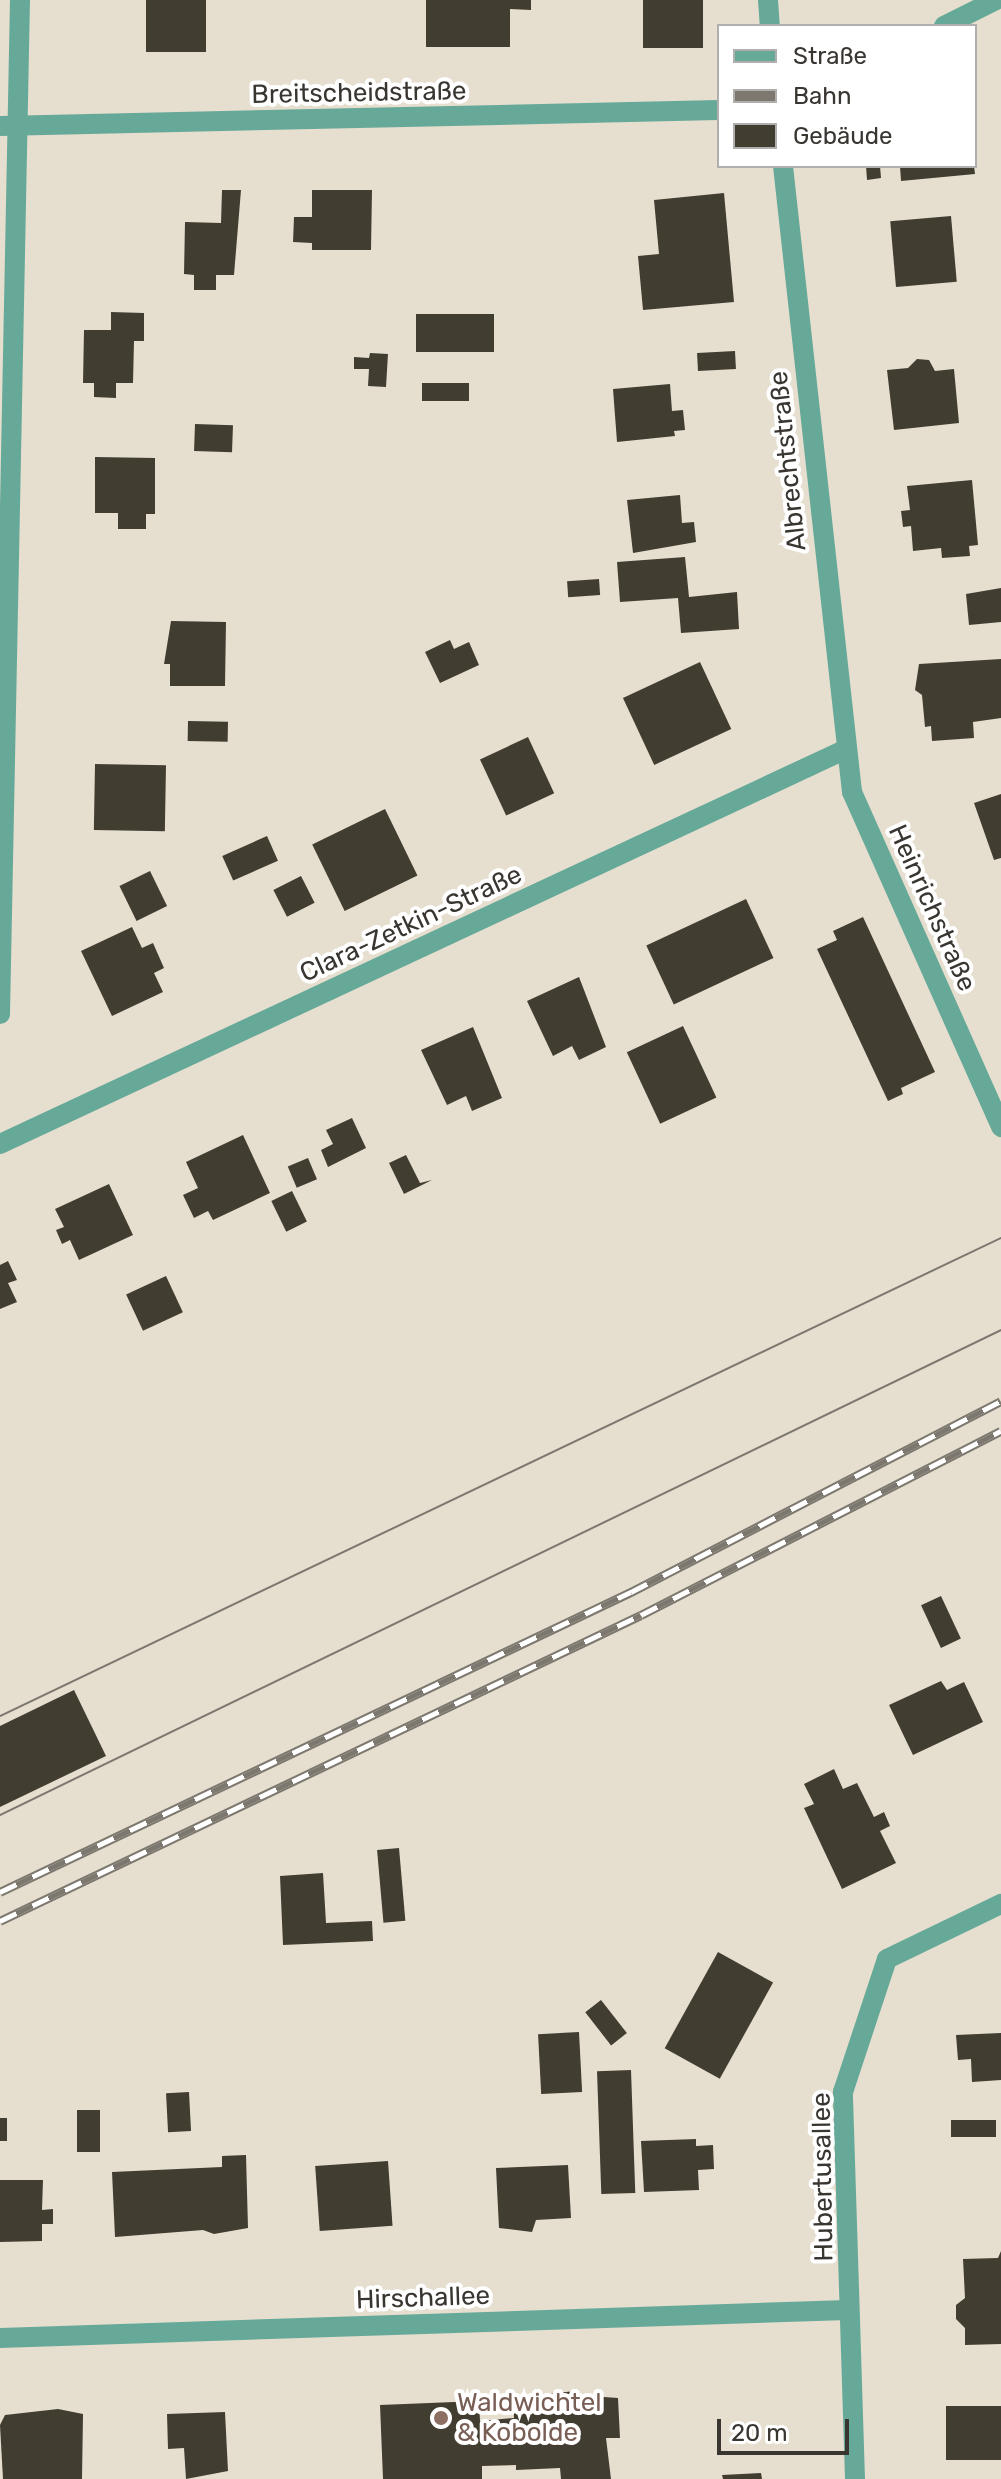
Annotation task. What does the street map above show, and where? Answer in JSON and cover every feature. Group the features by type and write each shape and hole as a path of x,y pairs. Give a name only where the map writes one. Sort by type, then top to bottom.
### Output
{"street":[{"path":"0,1014 10,126 20,0"},
{"path":"768,0 770,24"},
{"path":"948,24 996,0"},
{"name":"Breitscheidstraße","path":"10,126 717,110"},
{"name":"Albrechtstraße","path":"783,168 844,750"},
{"name":"Heinrichstraße","path":"844,750 852,792 1001,1127"},
{"name":"Clara-Zetkin-Straße","path":"0,1144 844,750"},
{"name":"Hubertusallee","path":"855,2479 843,2092 887,1959 1001,1904"},
{"name":"Hirschallee","path":"0,2338 848,2310"}],"building":[{"path":"146,0 206,0 206,52 146,52"},
{"path":"426,0 531,0 531,10 510,9 510,47 426,47"},
{"path":"643,0 703,0 703,48 643,48"},
{"path":"866,168 880,168 881,178 867,180"},
{"path":"900,168 974,168 975,174 901,181"},
{"path":"222,190 241,190 234,275 216,275 216,290 194,290 194,275 184,274 185,222 221,223"},
{"path":"312,190 372,190 371,250 312,250 312,243 293,242 294,217 312,217"},
{"path":"724,193 734,302 643,310 638,256 659,254 654,200"},
{"path":"951,216 957,282 896,287 890,221"},
{"path":"111,312 144,313 144,341 134,341 133,383 116,383 116,398 94,397 94,383 83,383 84,330 111,330"},
{"path":"416,314 494,314 494,352 416,352"},
{"path":"735,351 736,369 698,371 697,353"},
{"path":"370,353 388,354 386,387 368,386 369,369 354,369 354,357 369,358"},
{"path":"917,359 929,360 935,371 954,369 959,423 894,430 887,370 908,368"},
{"path":"422,383 469,383 469,401 422,401"},
{"path":"670,384 672,411 683,410 685,430 674,431 675,436 617,442 613,389"},
{"path":"195,424 233,425 232,452 194,451"},
{"path":"95,457 155,458 155,514 146,514 146,529 118,529 118,513 95,513"},
{"path":"972,480 978,545 969,546 970,556 942,558 941,548 913,551 911,526 903,527 901,511 910,510 907,486"},
{"path":"680,495 682,523 694,522 696,542 633,553 627,500"},
{"path":"685,557 689,597 737,592 739,629 681,633 678,598 620,602 617,562"},
{"path":"599,579 600,595 568,597 567,581"},
{"path":"1001,588 1001,622 969,625 966,594"},
{"path":"171,621 226,622 225,686 170,686 170,664 164,664"},
{"path":"450,640 454,649 469,642 479,665 440,683 425,652"},
{"path":"1001,659 1001,718 973,722 974,738 932,741 931,726 925,727 922,695 915,690 919,664"},
{"path":"700,662 731,729 654,765 623,698"},
{"path":"188,721 228,722 228,742 188,741"},
{"path":"528,737 554,793 506,816 480,759"},
{"path":"95,764 166,765 165,831 94,830"},
{"path":"1001,794 1001,858 994,860 974,803"},
{"path":"385,809 417,876 345,911 312,845"},
{"path":"267,836 278,861 233,881 222,856"},
{"path":"150,871 167,906 137,921 119,886"},
{"path":"301,876 315,903 287,917 273,890"},
{"path":"746,899 773,958 674,1004 646,945"},
{"path":"863,917 935,1072 901,1088 903,1094 888,1101 817,949 837,940 833,931"},
{"path":"132,927 142,948 153,943 164,968 154,973 163,992 112,1016 81,951"},
{"path":"579,977 606,1047 579,1060 572,1046 553,1056 527,1001"},
{"path":"683,1026 716,1098 660,1124 627,1052"},
{"path":"473,1027 502,1098 472,1111 466,1096 447,1105 421,1050"},
{"path":"352,1118 366,1148 328,1167 321,1150 333,1144 326,1130"},
{"path":"243,1135 270,1193 213,1220 208,1211 194,1218 183,1195 198,1188 186,1162"},
{"path":"406,1155 420,1183 432,1180 404,1194 389,1163"},
{"path":"308,1158 317,1179 297,1188 288,1167"},
{"path":"109,1184 133,1235 79,1260 70,1240 62,1244 56,1230 64,1227 55,1209"},
{"path":"292,1191 307,1222 286,1232 271,1201"},
{"path":"8,1261 17,1280 8,1283 17,1302 0,1309 0,1265"},
{"path":"166,1276 183,1312 143,1331 126,1295"},
{"path":"941,1596 961,1639 941,1648 921,1605"},
{"path":"941,1681 947,1690 964,1682 983,1722 913,1755 889,1705"},
{"path":"74,1690 106,1756 0,1807 0,1726"},
{"path":"834,1769 843,1789 857,1783 874,1817 884,1812 890,1826 880,1831 896,1863 842,1889 804,1808 814,1804 804,1784"},
{"path":"399,1848 405,1921 383,1923 377,1850"},
{"path":"323,1873 326,1923 372,1921 373,1941 283,1945 280,1876"},
{"path":"718,1952 773,1983 720,2079 665,2048"},
{"path":"601,2000 627,2033 611,2045 585,2012"},
{"path":"579,2032 582,2092 541,2094 538,2034"},
{"path":"1001,2033 1001,2080 972,2082 971,2059 958,2060 956,2035"},
{"path":"631,2070 635,2193 601,2194 597,2071"},
{"path":"189,2092 191,2131 168,2132 166,2093"},
{"path":"77,2110 100,2110 100,2152 77,2152"},
{"path":"0,2118 7,2118 7,2141 0,2141"},
{"path":"951,2120 996,2120 996,2137 951,2137"},
{"path":"696,2139 696,2146 713,2145 714,2169 698,2170 699,2190 644,2192 641,2141"},
{"path":"246,2155 248,2228 214,2234 203,2230 115,2237 112,2172 222,2167 222,2156"},
{"path":"388,2161 393,2226 320,2231 315,2166"},
{"path":"568,2165 571,2218 536,2220 532,2232 499,2228 496,2168"},
{"path":"0,2180 43,2180 42,2210 53,2209 53,2224 42,2224 42,2241 0,2242"},
{"path":"1001,2251 1001,2344 965,2345 965,2328 956,2319 956,2305 965,2298 963,2259 998,2258"},
{"path":"575,2391 576,2395 618,2398 620,2438 606,2438 611,2479 561,2479 560,2468 516,2470 516,2465 482,2466 482,2479 383,2479 380,2405 479,2401 480,2421 514,2418 513,2398"},
{"path":"946,2406 1001,2406 1001,2460 946,2460"},
{"path":"58,2409 83,2414 82,2479 3,2479 0,2425 5,2415"},
{"path":"225,2412 228,2471 186,2479 184,2448 168,2449 167,2414"},
{"path":"761,2473 762,2479 723,2479 722,2475"}],"tram line":[{"path":"0,1716 1001,1238"},
{"path":"0,1815 1001,1330"}],"railway":[{"path":"0,1892 631,1592 1001,1401"},
{"path":"0,1921 641,1615 1001,1431"}],"place":[{"name":"Waldwichtel & Kobolde","path":"441,2418"}]}
